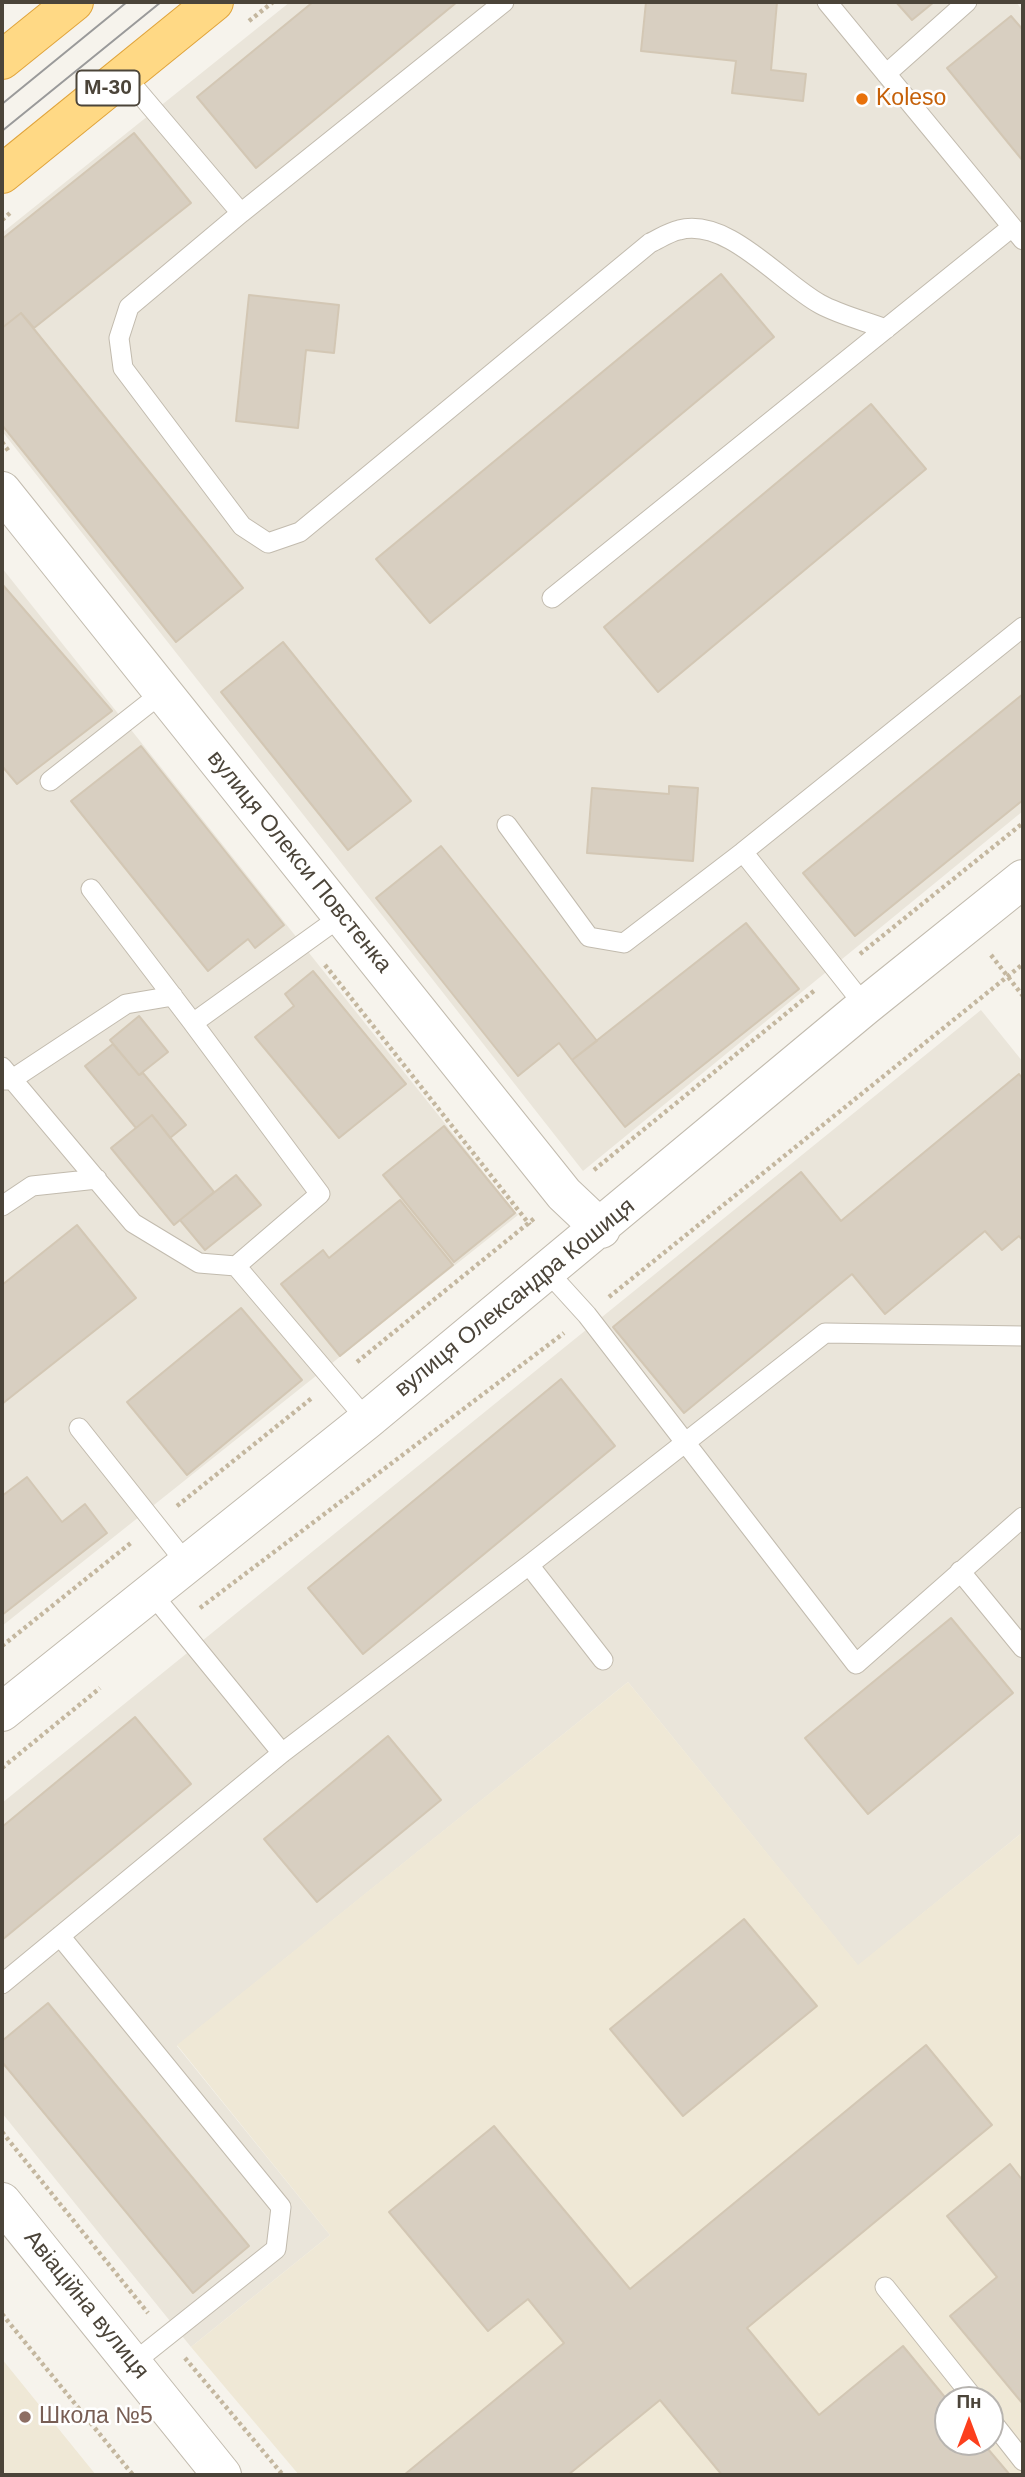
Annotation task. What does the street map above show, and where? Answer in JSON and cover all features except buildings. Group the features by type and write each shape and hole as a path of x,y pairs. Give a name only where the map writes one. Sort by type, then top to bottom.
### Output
{"highway":[{"path":"2,60 74,2"},
{"name":"М-30","path":"2,174 214,2"}],"street":[{"name":"вулиця Олекси Повстенка","path":"2,491 564,1194 601,1229"},
{"name":"вулиця Олександра Кошиця","path":"2,1712 153,1594 601,1229 865,1006 966,925 1018,893"},
{"name":"Авіаційна вулиця","path":"2,2202 222,2475"}],"lane":[{"path":"504,2 241,213 130,307 119,338 123,369 242,526 268,543 300,532 650,243 681,229 709,230 754,253 787,283 821,305 886,329"},
{"path":"552,597 886,329 1017,234 827,2"},
{"path":"886,74 967,2"},
{"path":"124,75 241,213"},
{"path":"507,825 589,937 624,943 743,852 1023,627"},
{"path":"50,781 163,692"},
{"path":"743,852 865,1006"},
{"path":"91,889 173,996 320,1194 236,1266 199,1264 133,1223 5,1076 126,1004 173,996"},
{"path":"193,1023 342,915"},
{"path":"2,1206 32,1186 97,1179"},
{"path":"236,1266 367,1420"},
{"path":"547,1271 587,1315 856,1664 1023,1517"},
{"path":"2,1984 282,1753 529,1565 825,1333 1023,1336"},
{"path":"79,1428 187,1564"},
{"path":"529,1565 603,1660"},
{"path":"960,1571 1023,1648"},
{"path":"153,1594 282,1753"},
{"path":"60,1936 281,2207 276,2249 133,2363"},
{"path":"885,2287 964,2386"},
{"path":"1004,2437 1023,2461"}],"path":[{"path":"2,1646 1023,823"},
{"path":"966,925 1023,996"},
{"path":"178,1625 587,1315 1023,964"},
{"path":"2,1769 105,1684"},
{"path":"2,2132 283,2475"},
{"path":"2,2314 133,2475"}],"shaded area":[{"path":"290,2 1016,2 1023,11 1023,811 583,1171 2,431 2,233"},
{"path":"2,568 518,1215 2,1626"},
{"path":"981,1010 1023,1062 1023,1832 858,1966 628,1682 177,2046 330,2235 191,2347 2,2113 2,1803"},
{"path":"628,1682 858,1965 1023,1832 1023,2475 299,2475 191,2347 330,2235 177,2045"},
{"name":"Школа №5","path":"2,2359 96,2475 2,2475"}],"tram line":[{"path":"2,104 127,2"},
{"path":"2,131 161,2"}],"place":[{"name":"Koleso","path":"862,99"},
{"name":"Школа №5","path":"25,2417"}]}
